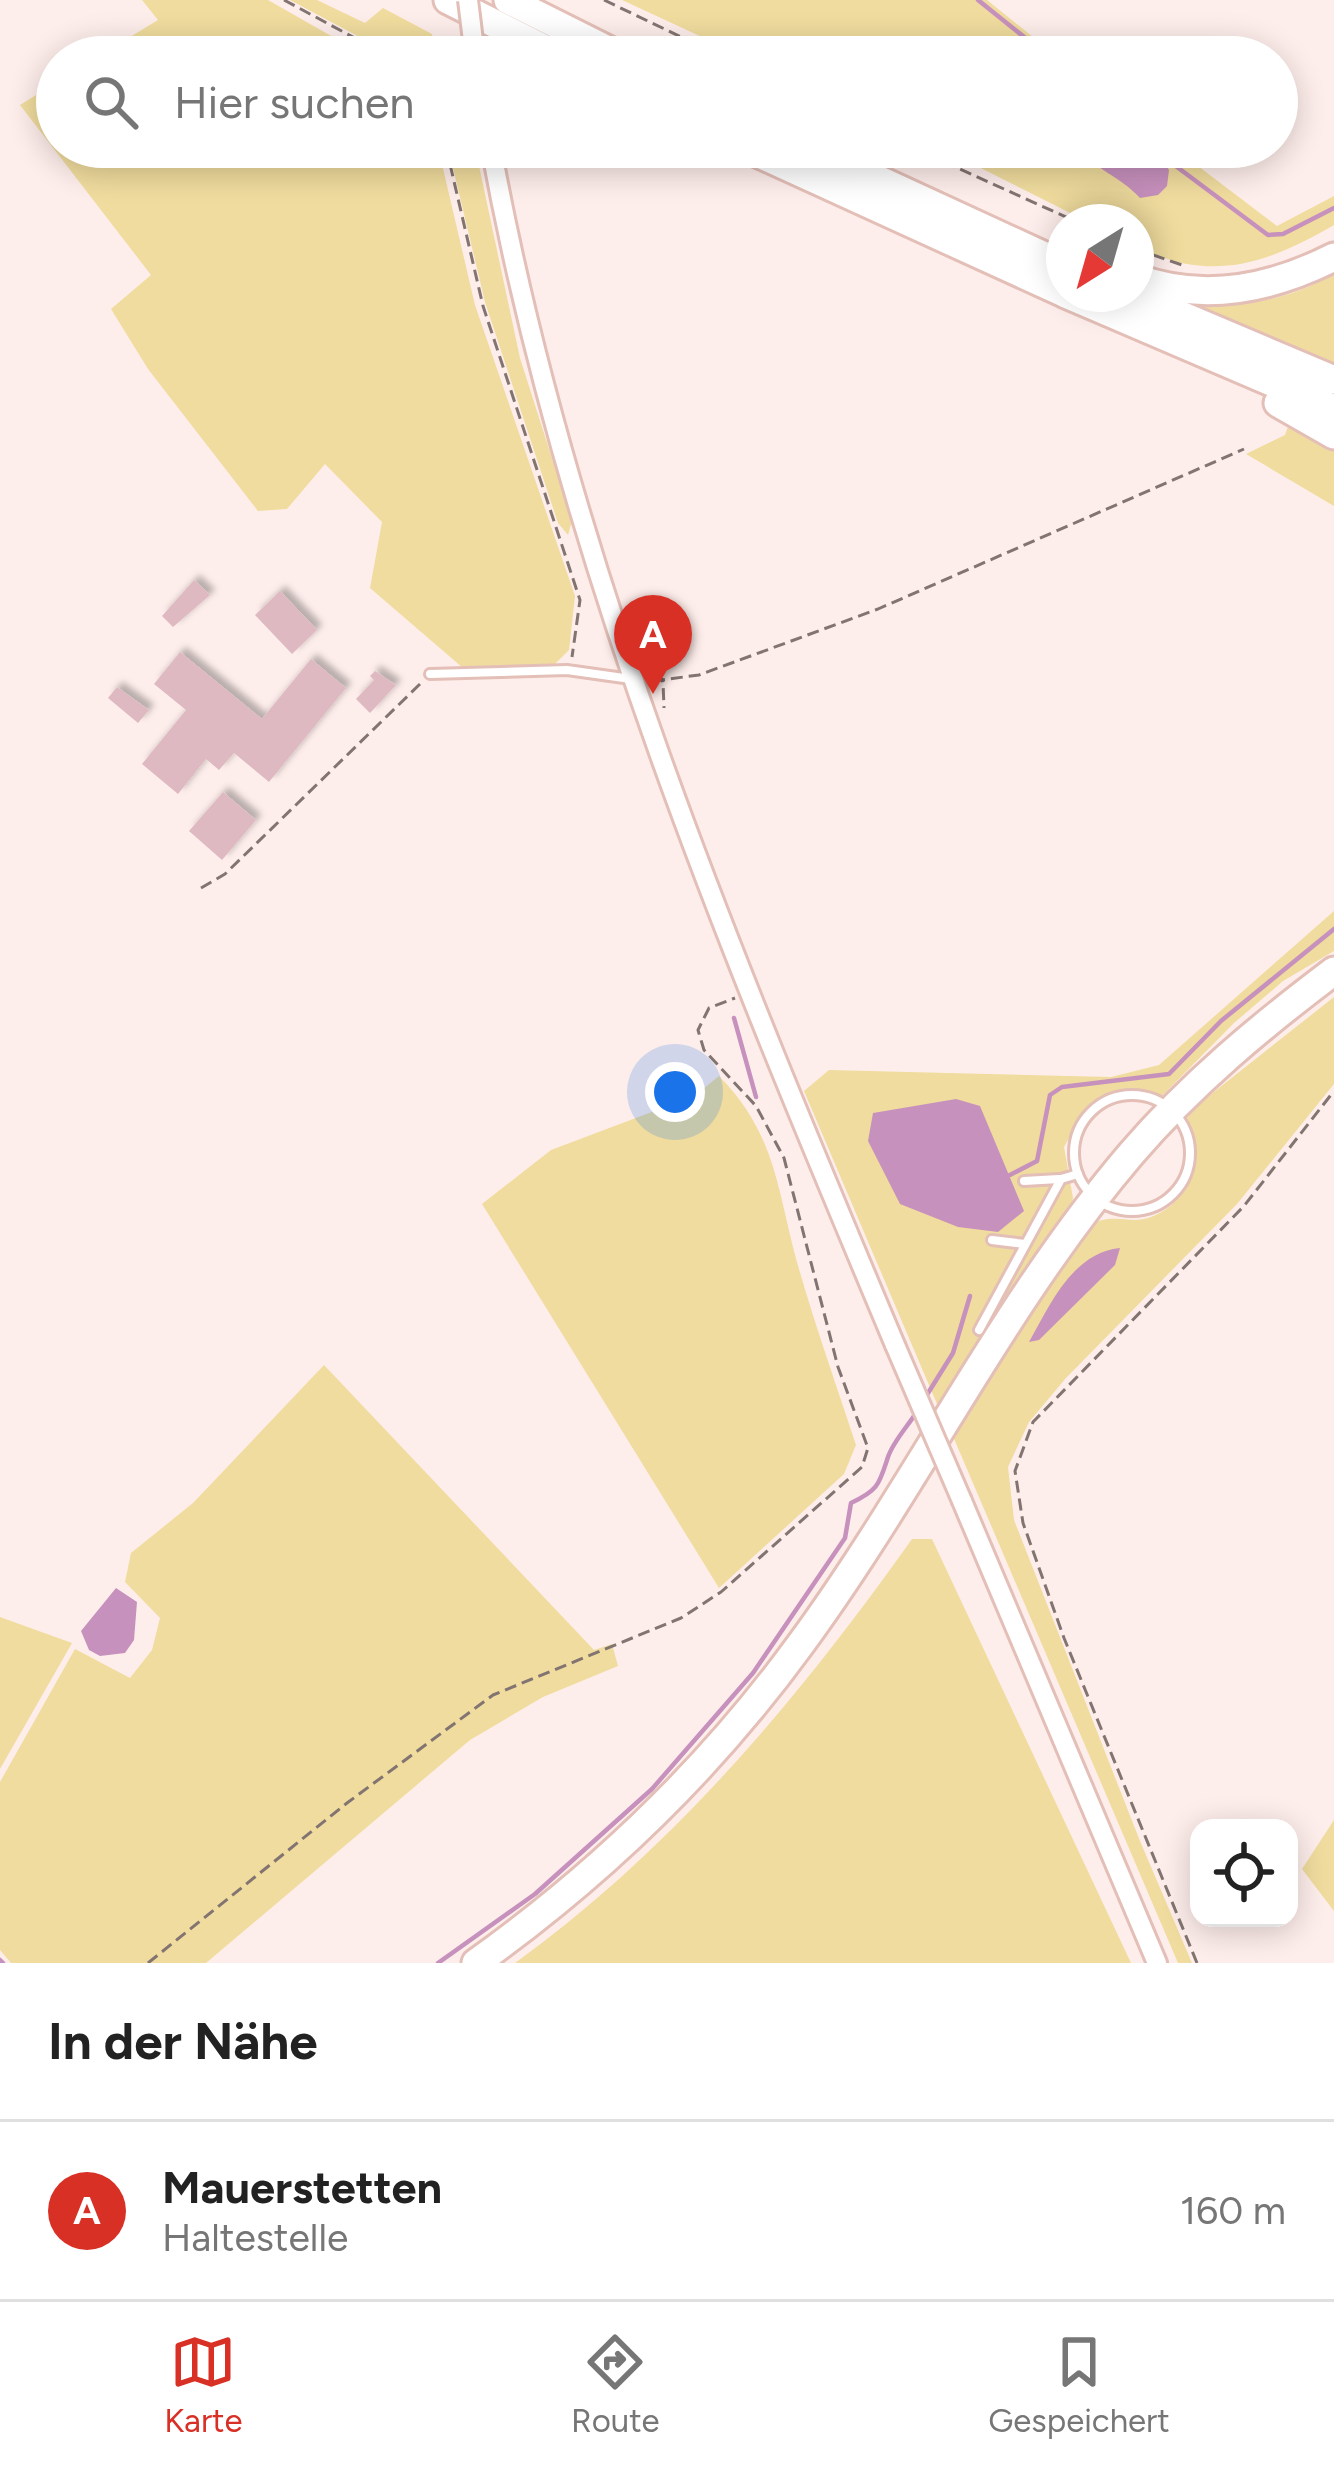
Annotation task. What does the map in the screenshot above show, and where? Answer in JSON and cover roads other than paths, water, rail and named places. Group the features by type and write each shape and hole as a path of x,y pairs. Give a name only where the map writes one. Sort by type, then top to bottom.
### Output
{"highway":[{"path":"448,0 519,36"},
{"path":"508,0 580,36"},
{"path":"791,168 1046,285"},
{"path":"854,168 1046,257"},
{"path":"1154,285 1244,290 1295,276 1334,256"},
{"path":"1154,304 1334,380"},
{"path":"1105,312 1334,409"},
{"path":"1193,351 1219,373 1334,435"},
{"path":"476,1963 614,1852 742,1718 834,1598 1009,1320 1096,1198 1171,1110 1270,1019 1334,971"}],"street":[{"path":"468,0 472,36"},
{"path":"495,168 541,370 633,680 748,992 1157,1963"}],"lane":[{"path":"430,674 567,670 633,680"},
{"path":"1126,1095 1144,1096 1171,1110 1186,1130 1190,1151 1187,1172 1177,1190 1160,1204 1141,1210 1119,1210 1096,1198 1078,1174 1076,1138 1094,1109 1126,1095"},
{"path":"1024,1181 1078,1174"},
{"path":"980,1330 1061,1179"},
{"path":"992,1240 1025,1244"}],"waterway":[{"path":"978,0 1023,36"},
{"path":"1178,168 1268,235 1283,234 1334,208"},
{"path":"1008,1176 1037,1161 1050,1095 1062,1087 1169,1074 1221,1021 1334,929"},
{"path":"734,1018 756,1097"},
{"path":"925,1398 953,1353 970,1296"},
{"path":"438,1963 535,1894 652,1789 753,1673 845,1538 851,1503 877,1485 893,1446 916,1413"},
{"path":"0,1960 3,1963"}],"place":[{"name":"Mauerstetten","path":"653,694"}]}
